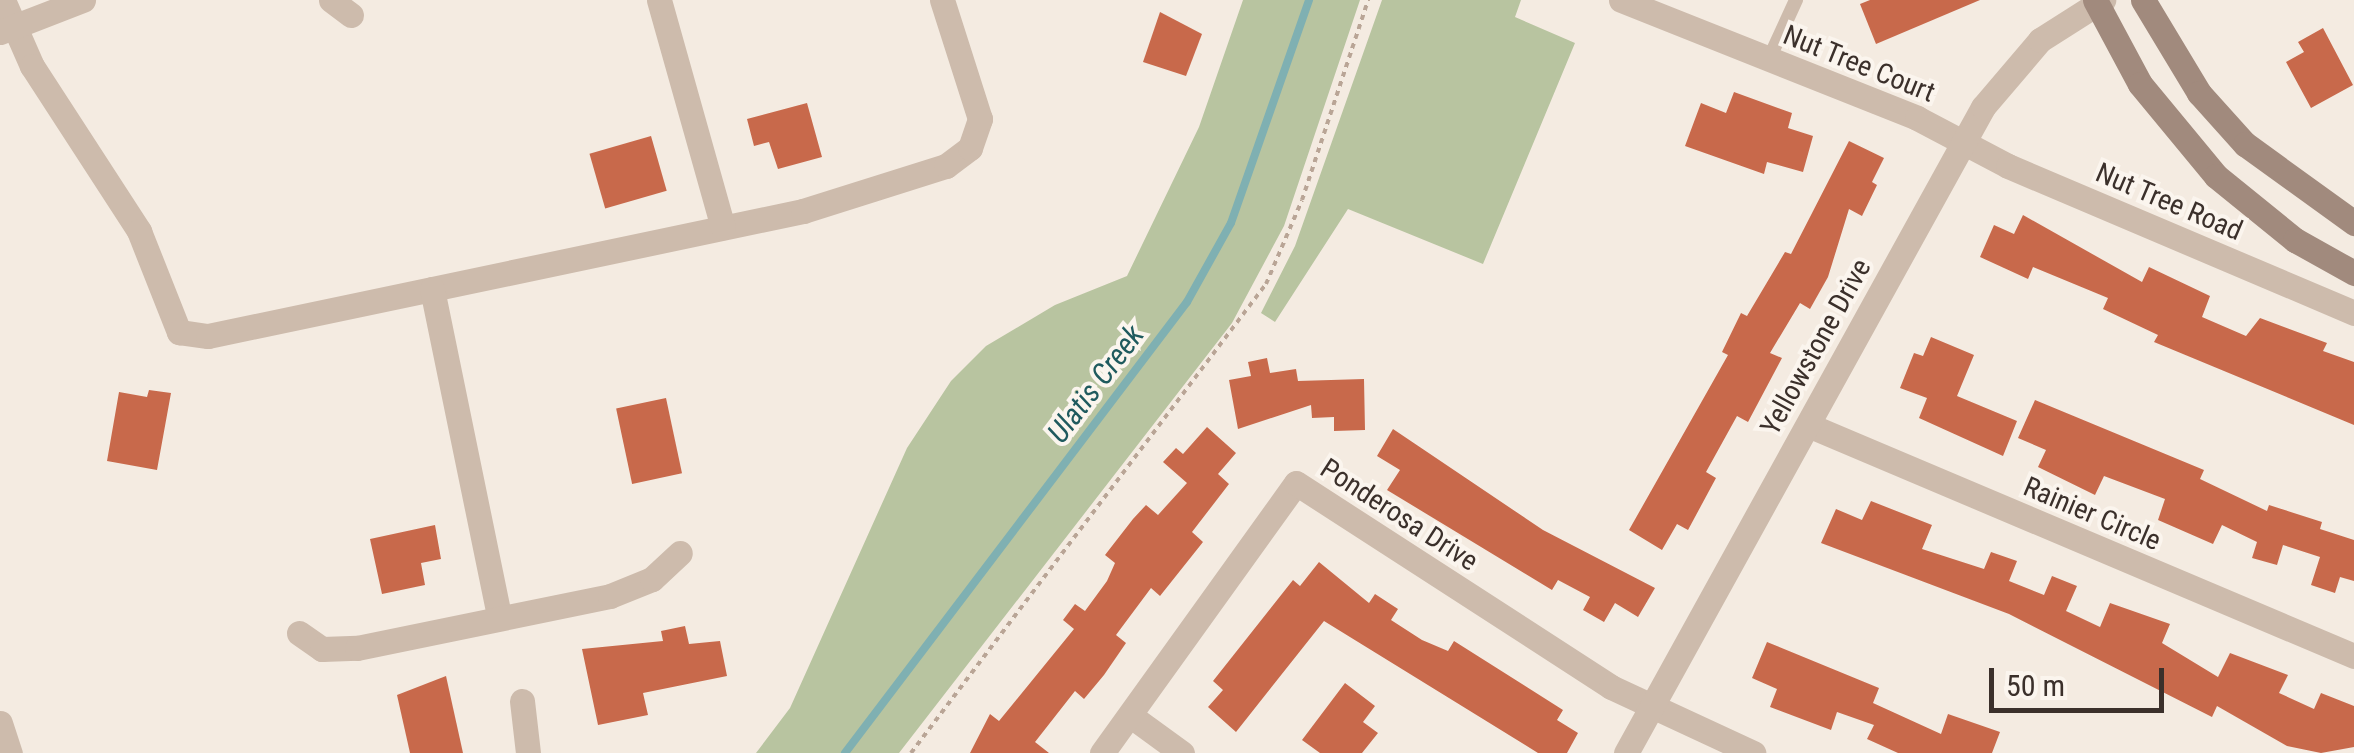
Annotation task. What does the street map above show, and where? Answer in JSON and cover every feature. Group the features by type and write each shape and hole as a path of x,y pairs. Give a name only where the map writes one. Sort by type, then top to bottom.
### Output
{"main road":[{"path":"2144,0 2199,94 2245,144 2354,223"},
{"name":"Nut Tree Road","path":"2098,1 2158,110 2216,176 2296,240 2354,273"}],"street":[{"path":"2,0 7,29 138,230 178,332 208,336 723,228 946,166 970,148 978,106 942,0"},
{"path":"7,29 83,0"},
{"path":"659,0 723,228"},
{"name":"Nut Tree Court","path":"1621,0 1962,141"},
{"name":"Yellowstone Drive","path":"1626,753 1962,141 2020,59 2098,1"},
{"name":"Nut Tree Road","path":"1962,141 2354,313"},
{"path":"432,288 499,616"},
{"name":"Rainier Circle","path":"1808,425 2354,656"},
{"name":"Ponderosa Drive","path":"1102,753 1296,483 1651,708"},
{"path":"298,633 322,649 357,648 610,596 652,579 680,553"},
{"path":"522,701 528,753"},
{"path":"1651,708 1753,753"},
{"path":"1130,716 1182,753"},
{"path":"0,723 10,753"}],"lane":[{"path":"1769,59 1796,0"}],"path":[{"path":"910,753 1266,284 1302,200 1368,0"}],"green space":[{"path":"1243,0 1360,0 1284,226 1232,323 899,753 756,753 790,708 907,448 951,381 986,346 1055,305 1127,276 1199,127"},
{"path":"1382,0 1521,0 1515,17 1575,43 1483,264 1348,209 1275,322 1261,313 1295,246"}],"building":[{"path":"1870,0 1980,0 1876,44 1860,4"},
{"path":"1160,12 1202,34 1186,76 1143,62"},
{"path":"2323,28 2353,85 2311,108 2286,62 2304,52 2298,42"},
{"path":"1734,92 1792,113 1788,128 1813,136 1803,172 1767,162 1764,174 1685,146 1701,103 1726,113"},
{"path":"807,103 822,157 778,169 769,142 754,146 747,119"},
{"path":"651,136 667,191 605,208 589,154"},
{"path":"1849,141 1884,158 1872,182 1877,185 1862,216 1849,209 1828,277 1810,309 1800,303 1770,353 1782,358 1748,422 1737,416 1706,472 1716,478 1688,530 1677,524 1662,550 1629,530 1728,355 1722,352 1741,313 1747,316 1785,252 1791,254"},
{"path":"2023,215 2142,282 2149,267 2210,296 2202,317 2246,336 2260,318 2327,343 2323,351 2354,362 2354,425 2154,342 2158,335 2103,309 2108,298 2033,267 2028,279 1980,257 1994,225 2014,234"},
{"path":"1931,337 1974,355 1957,396 2017,421 2003,456 1919,418 1927,398 1900,388 1914,353 1923,356"},
{"path":"1267,358 1270,373 1296,369 1298,381 1364,379 1365,430 1334,431 1334,417 1312,418 1311,405 1238,429 1229,380 1251,376 1248,362"},
{"path":"149,390 171,393 157,470 107,461 119,392 147,397"},
{"path":"666,398 682,473 632,484 616,409"},
{"path":"2035,400 2204,470 2200,479 2267,511 2269,505 2322,522 2320,529 2354,540 2354,581 2340,577 2335,593 2311,585 2320,557 2283,545 2277,565 2252,558 2257,542 2222,525 2213,544 2158,520 2165,499 2104,476 2095,495 2038,467 2046,450 2018,438"},
{"path":"1207,427 1236,453 1218,474 1229,484 1192,532 1203,542 1160,596 1151,588 1116,635 1126,643 1104,675 1084,699 1075,691 1035,742 1049,753 970,753 990,714 999,721 1074,629 1063,620 1075,604 1085,611 1107,581 1115,563 1105,555 1133,519 1146,505 1158,515 1187,483 1163,462 1176,448 1183,454"},
{"path":"1393,429 1543,530 1655,588 1638,617 1615,603 1604,622 1583,610 1590,597 1558,580 1552,590 1387,490 1400,470 1377,456"},
{"path":"1871,501 1932,525 1922,549 1984,569 1991,552 2017,561 2009,581 2044,595 2052,576 2077,586 2066,611 2100,627 2110,603 2170,624 2162,643 2218,677 2230,653 2288,675 2279,693 2314,709 2321,693 2354,706 2354,747 2321,753 2287,746 2217,706 2212,717 2009,614 1821,543 1836,509 1862,520"},
{"path":"435,525 441,559 421,563 425,585 382,594 370,539"},
{"path":"1319,562 1369,603 1375,594 1398,609 1391,620 1422,640 1448,651 1454,641 1563,710 1557,720 1578,733 1567,753 1538,753 1324,621 1236,732 1208,707 1223,690 1213,681 1293,580 1300,586"},
{"path":"685,626 689,644 720,641 727,676 643,693 648,715 598,725 582,649 663,641 661,631"},
{"path":"1767,642 1879,688 1873,703 1941,734 1948,714 2000,732 1992,753 1898,753 1867,739 1874,725 1837,712 1831,730 1770,707 1777,689 1752,678"},
{"path":"446,676 463,753 410,753 397,695"},
{"path":"1345,683 1375,706 1363,722 1378,733 1362,753 1320,753 1302,740"}],"waterway":[{"name":"Ulatis Creek","path":"845,753 1187,302 1231,223 1309,0"}]}
